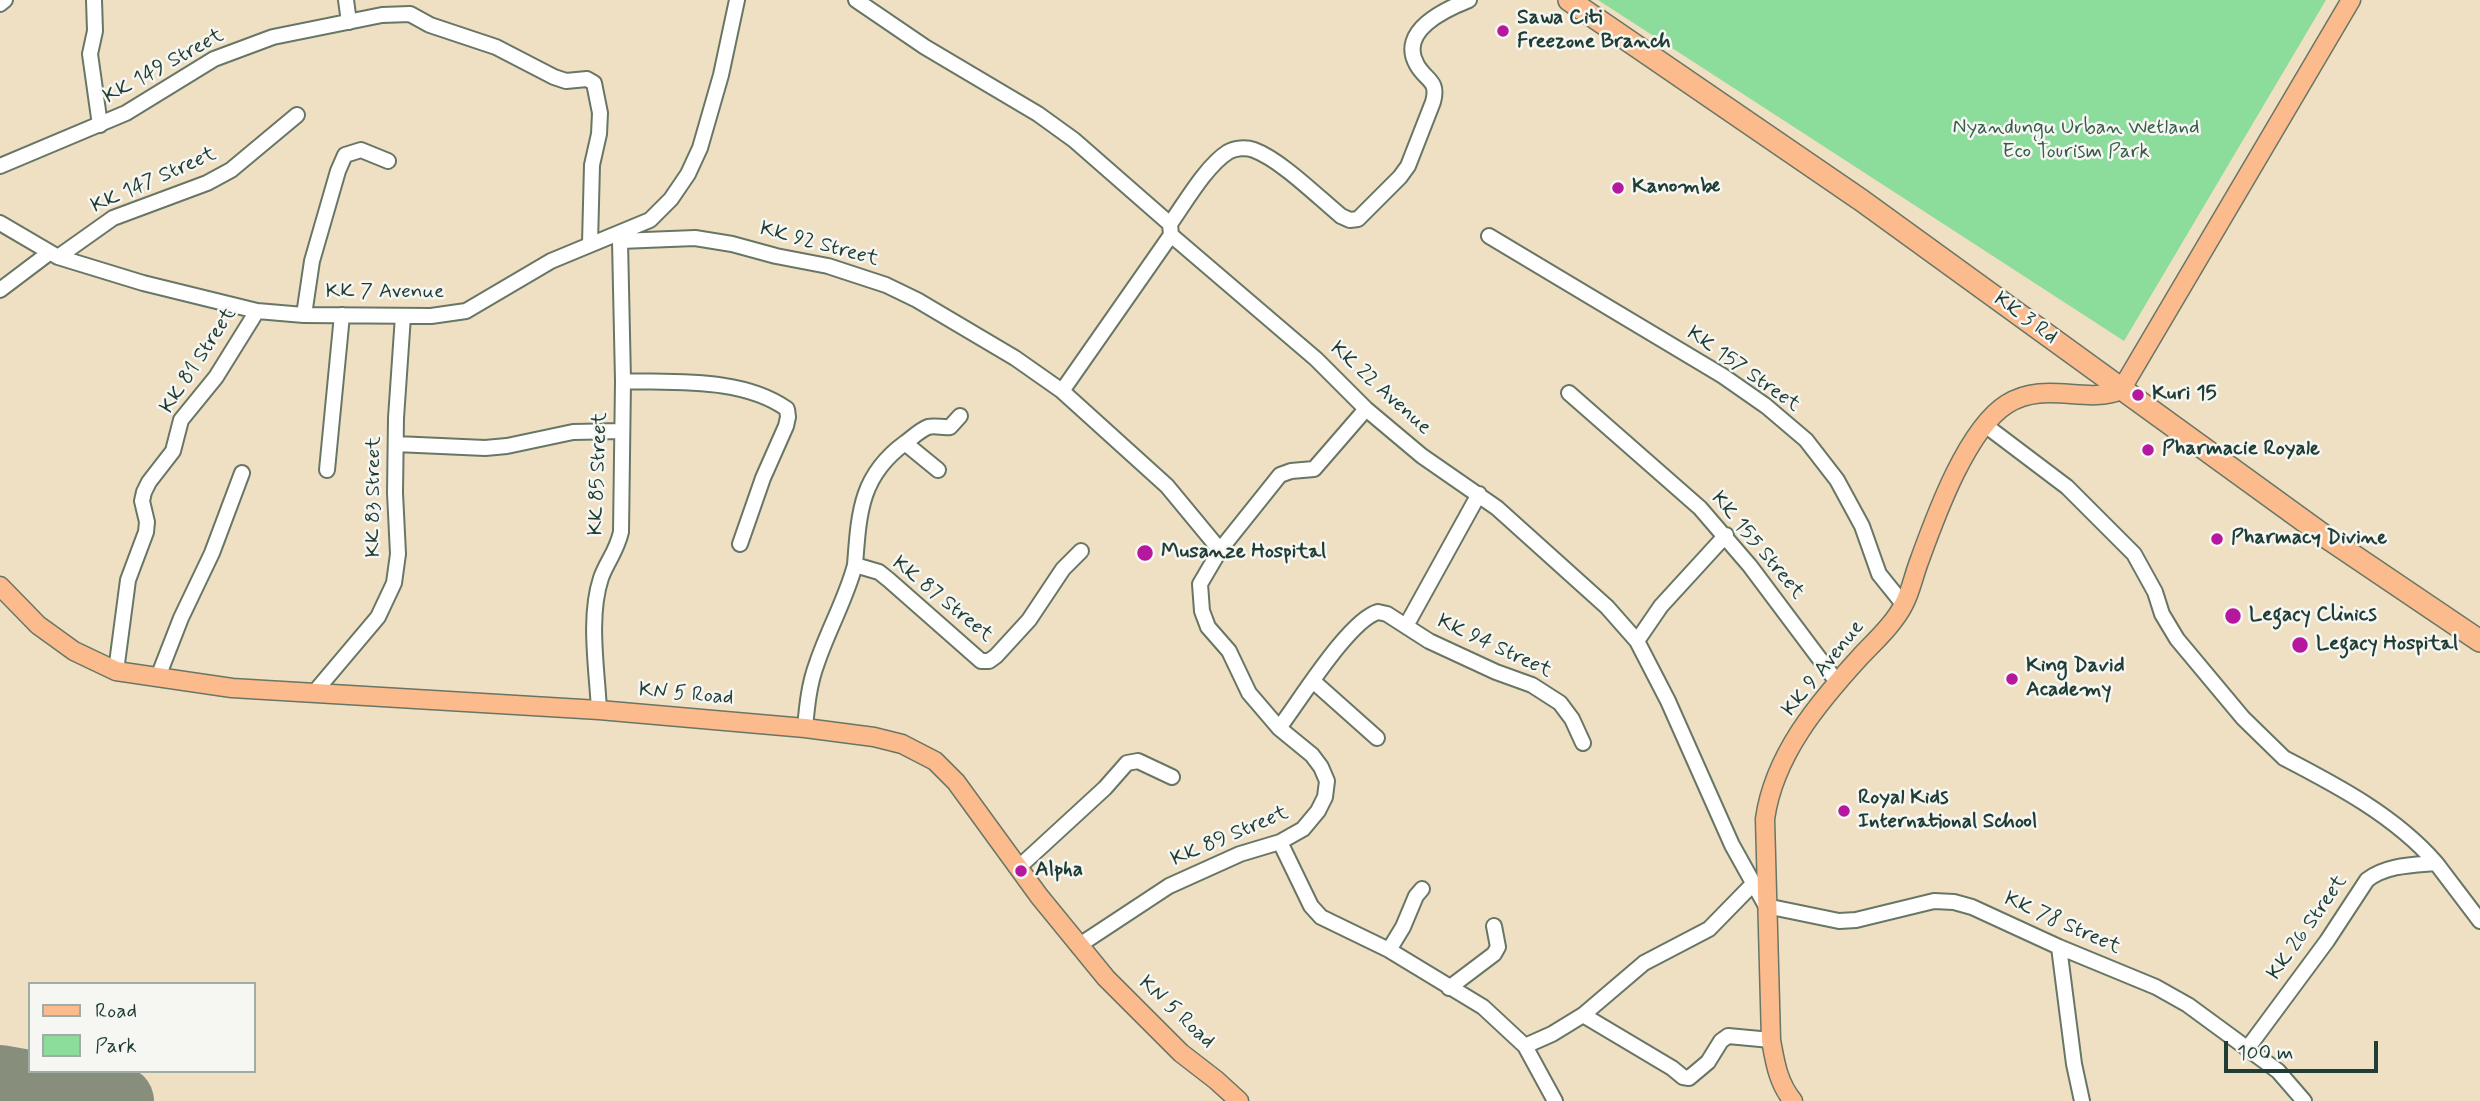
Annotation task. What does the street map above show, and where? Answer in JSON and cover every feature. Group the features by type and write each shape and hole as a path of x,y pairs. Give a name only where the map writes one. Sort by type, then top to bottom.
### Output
{"highway":[{"name":"KK 3 Rd","path":"1569,0 1861,200 2326,537 2480,640"}],"main road":[{"path":"2121,390 2351,0"},
{"name":"KK 9 Avenue","path":"1793,1101 1777,1072 1771,1040 1765,819 1769,794 1777,772 1815,710 1904,604 1919,560 1955,475 1985,425 2007,404 2020,398 2061,393 2104,396 2121,390"},
{"name":"KN 5 Road","path":"0,586 38,625 74,651 116,671 232,688 599,710 805,728 874,737 902,744 935,761 956,782 1078,946 1164,1037 1239,1101"}],"street":[{"path":"0,4 5,0"},
{"path":"94,0 95,31 90,54 100,125"},
{"path":"346,0 349,22"},
{"name":"KK 7 Avenue","path":"0,223 53,255 144,283 257,311 304,315 403,316 447,316 466,312 519,277 590,243 619,238 650,220 671,199 688,174 700,148 721,75 737,0"},
{"name":"KK 22 Avenue","path":"856,0 925,47 1038,114 1074,139 1170,230 1316,359 1366,409 1422,456 1479,495 1606,607 1637,640 1668,701 1732,845 1766,906"},
{"path":"1062,391 1215,163 1229,151 1242,148 1254,150 1281,167 1341,216 1350,220 1358,219 1408,166 1433,102 1436,92 1432,81 1414,61 1416,37 1427,22 1440,12 1469,0"},
{"name":"KK 149 Street","path":"0,166 126,113 215,59 273,37 382,15 410,14 430,25 496,47 554,77 566,81 592,80 600,113 599,134 592,165 590,243"},
{"name":"KK 147 Street","path":"0,290 113,218 207,183 231,170 297,115"},
{"path":"304,315 312,261 345,155 361,150 388,161"},
{"name":"KK 157 Street","path":"1489,236 1723,376 1766,406 1806,440 1837,480 1862,526 1879,574 1904,604"},
{"name":"KK 85 Street","path":"599,710 594,640 597,601 601,576 617,548 621,532 623,381 619,238"},
{"name":"KK 92 Street","path":"619,238 695,238 720,242 828,266 866,278 917,300 1016,358 1062,391 1167,486 1220,550"},
{"name":"KK 81 Street","path":"116,671 128,580 146,532 146,511 142,502 144,492 173,451 181,420 215,377 257,311"},
{"path":"327,470 342,315"},
{"name":"KK 83 Street","path":"313,694 378,618 394,583 398,554 396,444 403,316"},
{"path":"623,381 705,384 743,390 777,402 787,409 786,426 763,478 740,544"},
{"name":"KK 155 Street","path":"1569,393 1700,508 1726,536 1837,682"},
{"path":"1220,550 1280,475 1314,469 1366,409"},
{"path":"805,728 808,694 817,663 850,584 855,565 868,486 882,463 905,443 931,426 950,427 960,415"},
{"path":"1985,425 2067,487 2134,554 2177,639 2242,718 2272,749 2395,824 2422,847 2480,921"},
{"path":"396,444 485,448 507,446 563,433 622,431"},
{"path":"905,443 938,470"},
{"path":"158,677 181,618 212,553 242,473"},
{"name":"KK 94 Street","path":"1406,625 1479,495"},
{"path":"1637,640 1661,606 1726,536"},
{"name":"KK 89 Street","path":"1078,946 1169,886 1192,874 1240,854 1280,842 1303,829 1318,811 1325,797 1326,781 1321,767 1312,755 1279,728 1249,693 1229,651 1208,627 1199,595 1200,584 1220,550"},
{"name":"KK 87 Street","path":"855,565 879,572 890,580 981,662 996,656 1020,629 1055,578 1081,551"},
{"name":"KK 94 Street","path":"1279,728 1342,644 1370,614 1378,612 1387,614 1448,650 1532,685 1560,703 1572,719 1583,743"},
{"path":"1312,681 1377,738"},
{"path":"1018,868 1105,788 1127,763 1138,761 1172,777"},
{"path":"1280,842 1311,906 1321,917 1389,950 1483,1007 1525,1046 1555,1101"},
{"name":"KK 26 Street","path":"2247,1049 2327,941 2367,880 2374,874 2401,866 2436,863"},
{"path":"1525,1046 1552,1034 1583,1015 1644,963 1709,929 1753,884"},
{"path":"1389,950 1422,889"},
{"name":"KK 78 Street","path":"1766,906 1839,921 1856,920 1916,903 1954,901 1972,907 2156,987 2188,1005 2278,1071 2304,1101"},
{"path":"1449,988 1494,954 1498,947 1494,926"},
{"path":"2059,947 2074,1064 2082,1101"},
{"path":"1583,1015 1683,1077 1689,1078 1703,1067 1721,1041 1728,1036 1771,1040"}],"green space":[{"name":"Nyandungu Urban Wetland Eco Tourism Park","path":"1598,0 2326,0 2124,341"}],"runway":[{"path":"0,1080 119,1101"}],"place":[{"name":"Sawa Citi Freezone Branch","path":"1503,31"},
{"name":"Kanombe","path":"1618,188"},
{"name":"Kuri 15","path":"2138,395"},
{"name":"Pharmacie Royale","path":"2148,450"},
{"name":"Pharmacy Divine","path":"2217,539"},
{"name":"Musanze Hospital","path":"1145,553"},
{"name":"Legacy Clinics","path":"2233,616"},
{"name":"Legacy Hospital","path":"2300,645"},
{"name":"King David Academy","path":"2012,679"},
{"name":"Royal Kids International School","path":"1844,811"},
{"name":"Alpha","path":"1021,871"}]}
